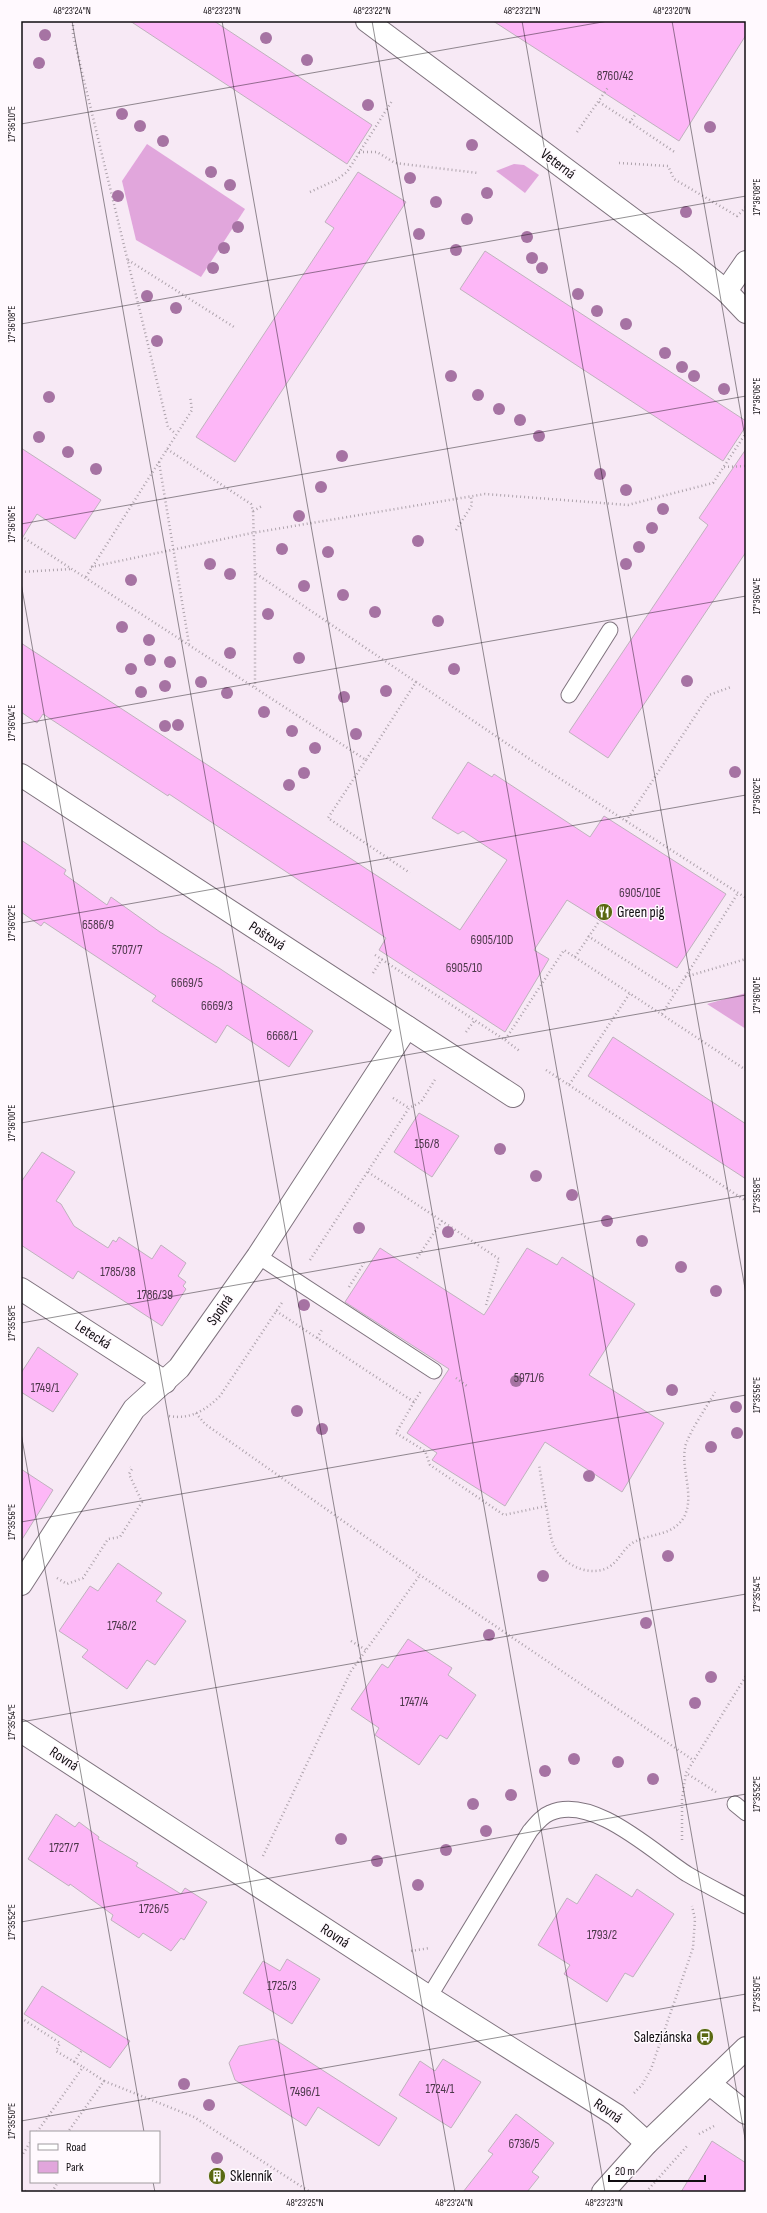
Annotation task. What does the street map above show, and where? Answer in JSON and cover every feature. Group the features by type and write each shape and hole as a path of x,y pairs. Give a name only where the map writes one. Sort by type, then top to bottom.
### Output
{"street":[{"name":"Veterná","path":"367,21 686,259 726,291 746,312"},
{"path":"726,291 746,262"},
{"name":"Poštová","path":"21,775 513,1096"},
{"name":"Spojná","path":"21,1584 134,1409 179,1368 258,1256 407,1027"},
{"name":"Letecká","path":"21,1289 165,1382"},
{"name":"Rovná","path":"21,1731 430,1997 616,2115 647,2143"},
{"path":"603,2192 647,2143 746,2048"},
{"path":"710,2084 746,2113"}],"lane":[{"path":"569,695 610,630"},
{"path":"258,1256 297,1280 434,1372"},
{"path":"430,1997 530,1831 538,1821 550,1813 567,1808 592,1813 625,1829 687,1873 746,1906"}],"path":[{"path":"73,21 73,35 168,427 176,434"},
{"path":"577,132 609,86"},
{"path":"310,192 336,180 347,172 392,101"},
{"path":"599,102 676,153"},
{"path":"630,122 635,115"},
{"path":"359,152 377,152 395,163 478,173"},
{"path":"619,164 668,166 674,179 737,216 746,208"},
{"path":"127,259 234,326"},
{"path":"86,577 192,410 190,396"},
{"path":"92,567 252,533 484,494 628,505 712,483 746,433"},
{"path":"167,449 248,500 253,511 252,533 255,573 255,687"},
{"path":"159,462 189,645"},
{"path":"724,467 746,466"},
{"path":"456,530 472,505 472,497"},
{"path":"253,511 262,506"},
{"path":"21,536 366,760"},
{"path":"21,572 72,569"},
{"path":"255,573 416,682 626,821 746,898"},
{"path":"410,873 328,818 416,682"},
{"path":"626,821 709,695 730,687"},
{"path":"662,1014 738,893"},
{"path":"575,957 600,920"},
{"path":"588,936 675,992"},
{"path":"505,1040 564,950 746,1070"},
{"path":"375,955 521,1052"},
{"path":"685,977 746,959"},
{"path":"569,1085 630,993"},
{"path":"546,1070 746,1201"},
{"path":"165,1415 182,1417 196,1413 207,1408 220,1396 409,1108"},
{"path":"368,1172 499,1259 486,1305"},
{"path":"417,1258 442,1221"},
{"path":"276,1311 414,1402"},
{"path":"434,1372 396,1433 425,1452 430,1465 504,1515 546,1506"},
{"path":"539,1465 556,1550 568,1562 582,1570 599,1571 608,1567 619,1558 628,1546 674,1528 685,1516 689,1499 684,1456 685,1446 715,1392"},
{"path":"196,1413 205,1424 420,1575 693,1760"},
{"path":"83,1578 108,1539 120,1536 142,1502 130,1474 132,1469 128,1465"},
{"path":"262,1860 351,1671 420,1575"},
{"path":"352,1641 366,1650"},
{"path":"631,2095 642,2085 651,2069 693,1948 695,1919 687,1873 682,1814 686,1772 746,1676"},
{"path":"686,1772 740,1809"},
{"path":"21,2018 60,2043 56,2051 104,2081 194,2117 310,2192"},
{"path":"74,2062 82,2050"},
{"path":"38,2131 83,2067"},
{"path":"69,2131 104,2081"},
{"path":"698,2136 723,2122"},
{"path":"646,2192 693,2140"},
{"path":"21,2157 30,2143"},
{"path":"52,2192 57,2183"},
{"path":"21,2189 27,2192"}],"green space":[{"path":"147,144 245,209 201,277 136,240 122,181"},
{"path":"514,164 524,165 539,175 525,193 496,171"},
{"path":"746,993 746,1029 707,1004"}],"building":[{"path":"130,21 214,21 372,125 347,164"},
{"path":"493,21 746,21 746,35 679,141"},
{"path":"358,172 406,202 235,462 196,437 334,228 325,222"},
{"path":"485,251 746,421 746,426 723,461 460,289"},
{"path":"21,448 101,500 75,539 37,514 21,540"},
{"path":"746,449 746,552 608,758 569,732 708,525 699,518"},
{"path":"21,643 460,930 507,860 463,831 458,834 432,818 468,762 492,777 494,774 590,837 604,816 726,894 677,968 567,900 534,950 549,959 505,1032 379,950 386,938 169,794 168,796 43,714 37,723 21,712"},
{"path":"21,840 66,870 64,874 107,905 111,897 160,932 219,968 313,1031 289,1067 227,1025 216,1043 152,1001 156,996 44,922 41,926 21,912"},
{"path":"613,1037 746,1124 746,1179 588,1076"},
{"path":"419,1113 459,1136 432,1177 394,1152"},
{"path":"42,1152 75,1172 56,1201 61,1204 74,1226 108,1248 113,1240 116,1242 119,1237 152,1259 161,1245 186,1263 178,1276 186,1282 183,1286 186,1289 162,1326 78,1271 73,1279 21,1245 21,1182"},
{"path":"380,1248 484,1315 527,1248 557,1265 562,1257 635,1304 589,1375 664,1423 622,1492 545,1442 505,1506 432,1460 437,1453 407,1433 449,1369 345,1302"},
{"path":"38,1347 78,1374 53,1412 21,1392 21,1373"},
{"path":"21,1469 53,1490 21,1541"},
{"path":"118,1563 162,1593 156,1601 186,1621 155,1665 147,1660 127,1689 82,1657 88,1650 59,1631 90,1586 98,1591"},
{"path":"408,1639 452,1668 448,1675 476,1695 447,1739 440,1735 419,1765 375,1735 379,1728 351,1709 382,1664 388,1668"},
{"path":"56,1814 75,1827 79,1822 99,1837 98,1839 138,1863 136,1866 181,1894 185,1888 207,1902 184,1940 181,1938 171,1951 143,1933 139,1938 111,1920 113,1915 70,1884 69,1886 28,1859"},
{"path":"596,1874 632,1897 637,1889 674,1914 633,1977 625,1973 607,2002 564,1974 570,1965 538,1945 567,1898 577,1904"},
{"path":"287,1959 320,1979 292,2024 243,1993 263,1961 280,1971"},
{"path":"42,1986 130,2041 110,2068 24,2014"},
{"path":"274,2039 397,2118 379,2146 318,2107 306,2126 235,2080 229,2063 239,2046"},
{"path":"443,2059 481,2082 451,2128 399,2095 420,2061 435,2071"},
{"path":"516,2114 554,2143 532,2172 539,2177 527,2192 463,2192 493,2154 488,2151"},
{"path":"712,2141 746,2163 746,2192 681,2192"}],"place":[{"name":"Green pig","path":"604,912"},
{"name":"Saleziánska","path":"705,2037"},
{"name":"Sklenník","path":"217,2176"}]}
